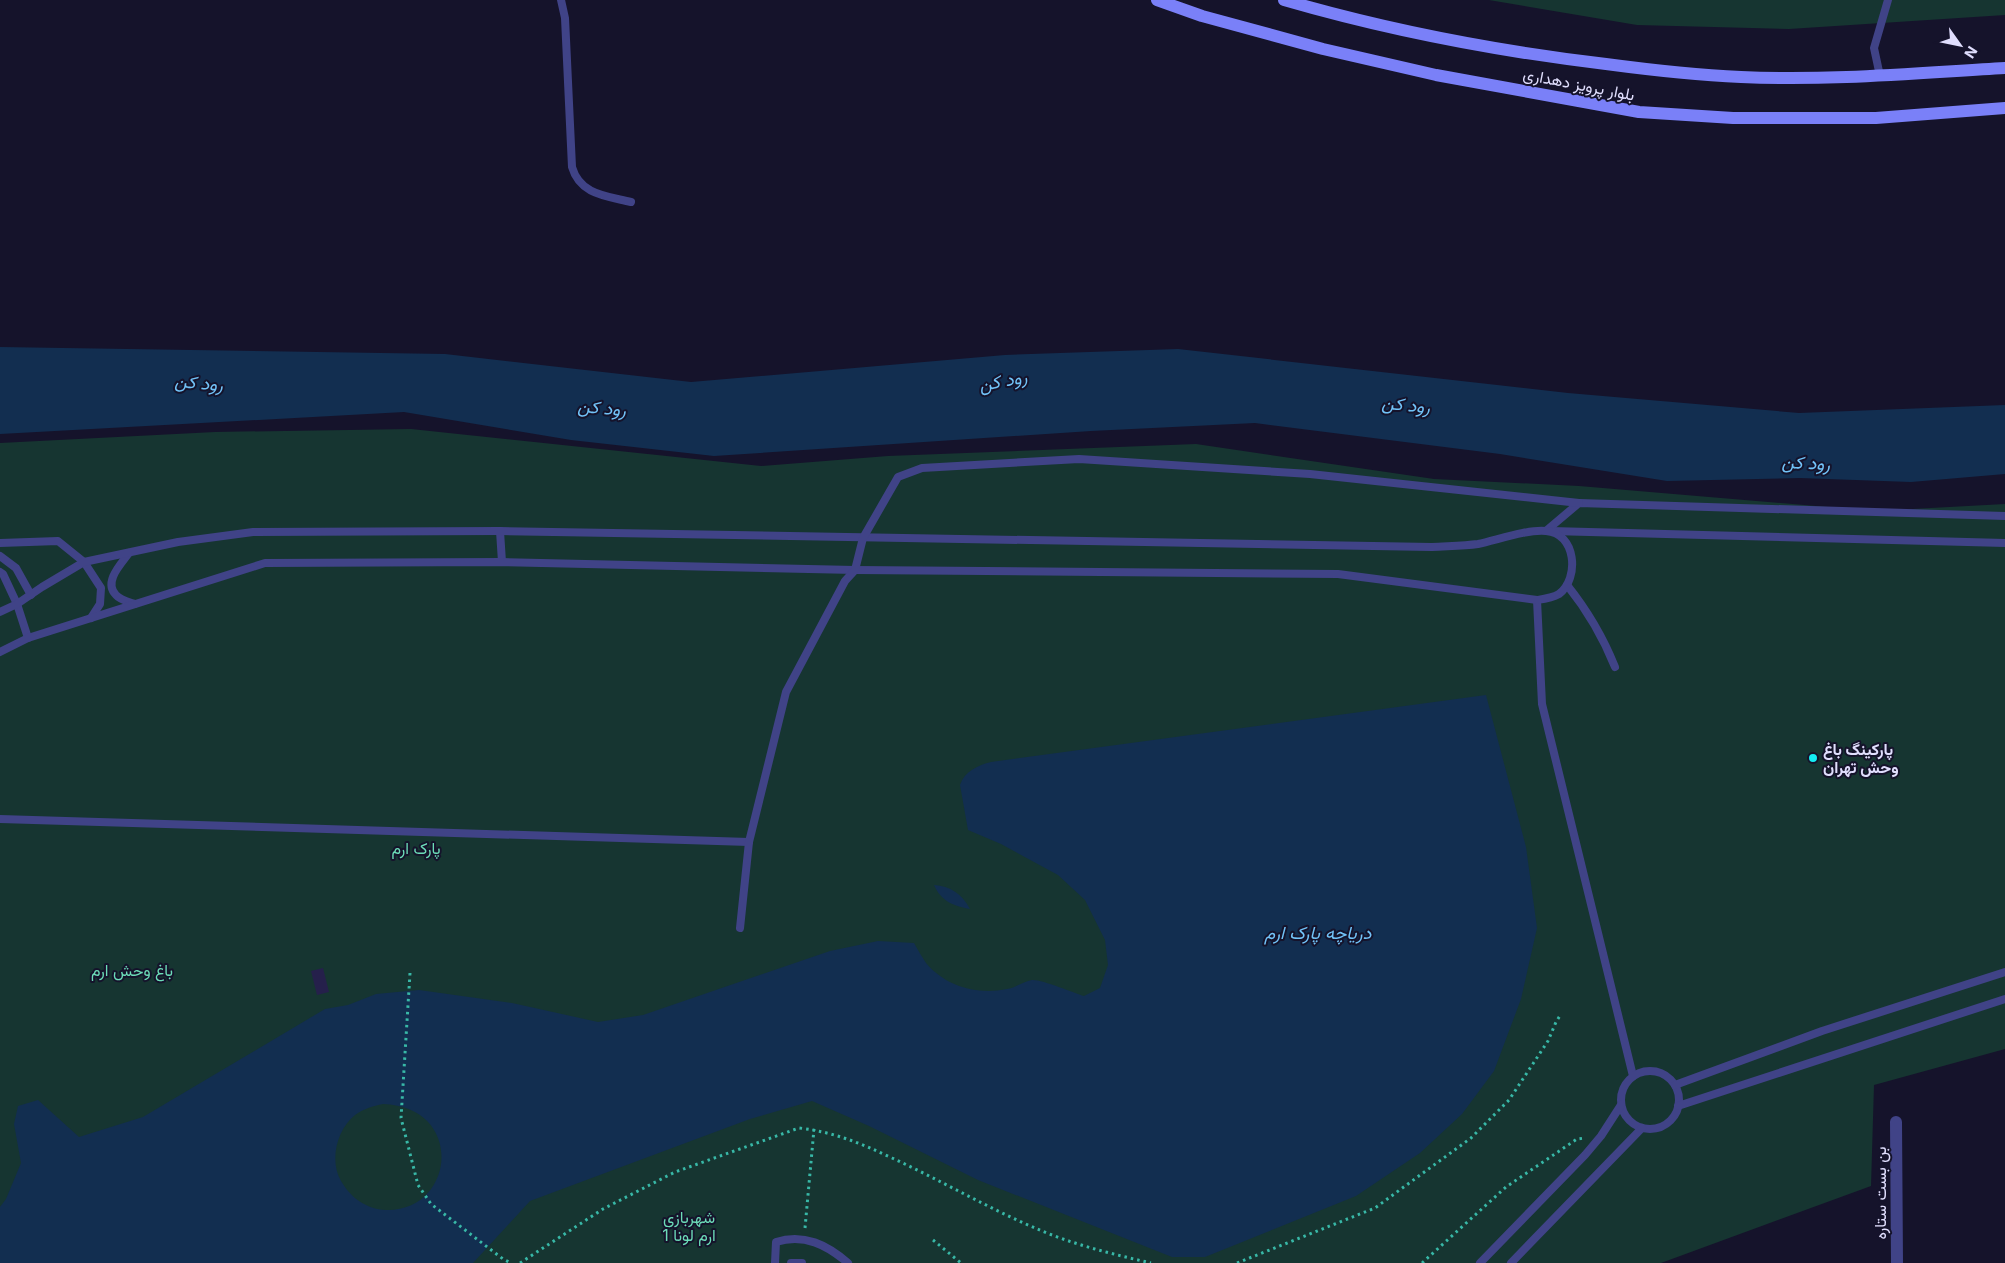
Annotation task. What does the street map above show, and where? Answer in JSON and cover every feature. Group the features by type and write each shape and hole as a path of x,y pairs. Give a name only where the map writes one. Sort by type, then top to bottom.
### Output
{"main road":[{"name":"بلوار پرویز دهداری","path":"1157,0 1202,16 1323,49 1436,75 1639,112 1733,118 1876,118 2005,108"},
{"name":"بلوار پرویز دهداری","path":"1284,0 1354,20 1450,41 1532,56 1659,71 1742,77 1880,76 2005,68"}],"street":[{"name":"بن بست ستاره","path":"1896,1122 1897,1263"}],"lane":[{"path":"561,0 565,18 572,168 575,177 582,187 596,194 631,202"},
{"path":"1880,76 1874,48 1888,0"},
{"path":"740,928 749,842 786,692 845,581 855,570 863,538 898,477 922,468 1079,459 1310,474 1579,503 2005,516"},
{"path":"1547,530 1579,503"},
{"path":"0,652 28,638 265,563 502,562 855,570 1338,574 1537,600 1548,599 1559,594 1567,585 1572,569 1571,552 1561,538 1547,530"},
{"path":"0,602 3,611 84,562 178,542 253,532 500,531 1432,547 1476,544 1528,532 1547,530 2005,543"},
{"path":"500,531 502,562"},
{"path":"0,543 58,541 84,562 101,588 100,604 91,618"},
{"path":"129,553 111,578 116,596 135,604"},
{"path":"0,556 16,568 31,595"},
{"path":"0,572 3,574 17,604 28,638"},
{"path":"1567,585 1594,623 1615,668"},
{"path":"1537,600 1542,704 1633,1076"},
{"path":"0,819 749,842"},
{"path":"1675,1085 1822,1031 2005,972"},
{"path":"1678,1106 2005,999"},
{"path":"1480,1263 1602,1136 1621,1105 1623,1089 1633,1076 1652,1071 1665,1075 1675,1085 1678,1092 1678,1106 1669,1122 1652,1130 1642,1128 1628,1120 1621,1105"},
{"path":"1512,1263 1642,1128"},
{"path":"775,1263 776,1242 789,1238 804,1239 832,1249 848,1263"},
{"path":"791,1263 802,1263"}],"path":[{"path":"410,973 401,1118 418,1185 430,1204 511,1263"},
{"path":"1237,1263 1375,1208 1471,1138 1508,1100 1548,1041 1561,1014"},
{"path":"520,1263 603,1210 675,1172 799,1128 848,1138 927,1174 1035,1228 1105,1252 1151,1263"},
{"path":"804,1239 814,1130"},
{"path":"1422,1263 1506,1186 1548,1156 1577,1139 1602,1136"},
{"path":"933,1240 961,1263"}],"green space":[{"path":"1489,0 2005,0 2005,15 1789,29 1637,25"},
{"name":"پارک ارم","path":"411,429 761,466 888,456 1196,444 1434,479 1579,486 1875,511 2005,504 2005,1049 1874,1085 1871,1186 1661,1263 0,1263 0,443 215,432"}],"water":[{"name":"رود کن","path":"0,347 445,354 691,382 1005,355 1178,349 1568,393 1799,413 2005,405 2005,474 1911,482 1800,478 1667,481 1500,454 1255,423 1091,431 714,456 571,440 404,412 0,434"},
{"name":"دریاچه پارک ارم","path":"1486,695 1526,847 1537,928 1521,999 1494,1071 1462,1114 1420,1153 1356,1196 1205,1257 1172,1257 978,1180 869,1126 812,1101 750,1119 530,1201 473,1263 0,1263 0,1207 6,1199 21,1163 14,1124 18,1106 38,1100 79,1137 143,1117 325,1009 348,1005 376,994 419,990 512,1003 598,1022 643,1015 830,951 878,941 914,943 926,963 934,971 953,983 974,990 996,991 1032,980 1084,996 1100,988 1108,965 1105,940 1085,900 1058,875 1001,844 968,830 960,785 965,776 972,770 991,762","holes":["383,1104 410,1109 428,1122 439,1139 442,1159 437,1178 426,1195 409,1206 386,1210 366,1205 349,1193 337,1173 335,1155 339,1137 349,1121 355,1115 368,1108"]},
{"path":"934,885 945,887 955,892 970,909 948,902 940,895"}],"building":[{"path":"323,968 329,992 317,995 311,971"}],"place":[{"name":"پارکینگ باغ وحش تهران","path":"1813,758"}],"park label":[{"name":"باغ وحش ارم","path":"132,970"},
{"name":"شهربازی ارم لونا 1","path":"689,1226"}]}
